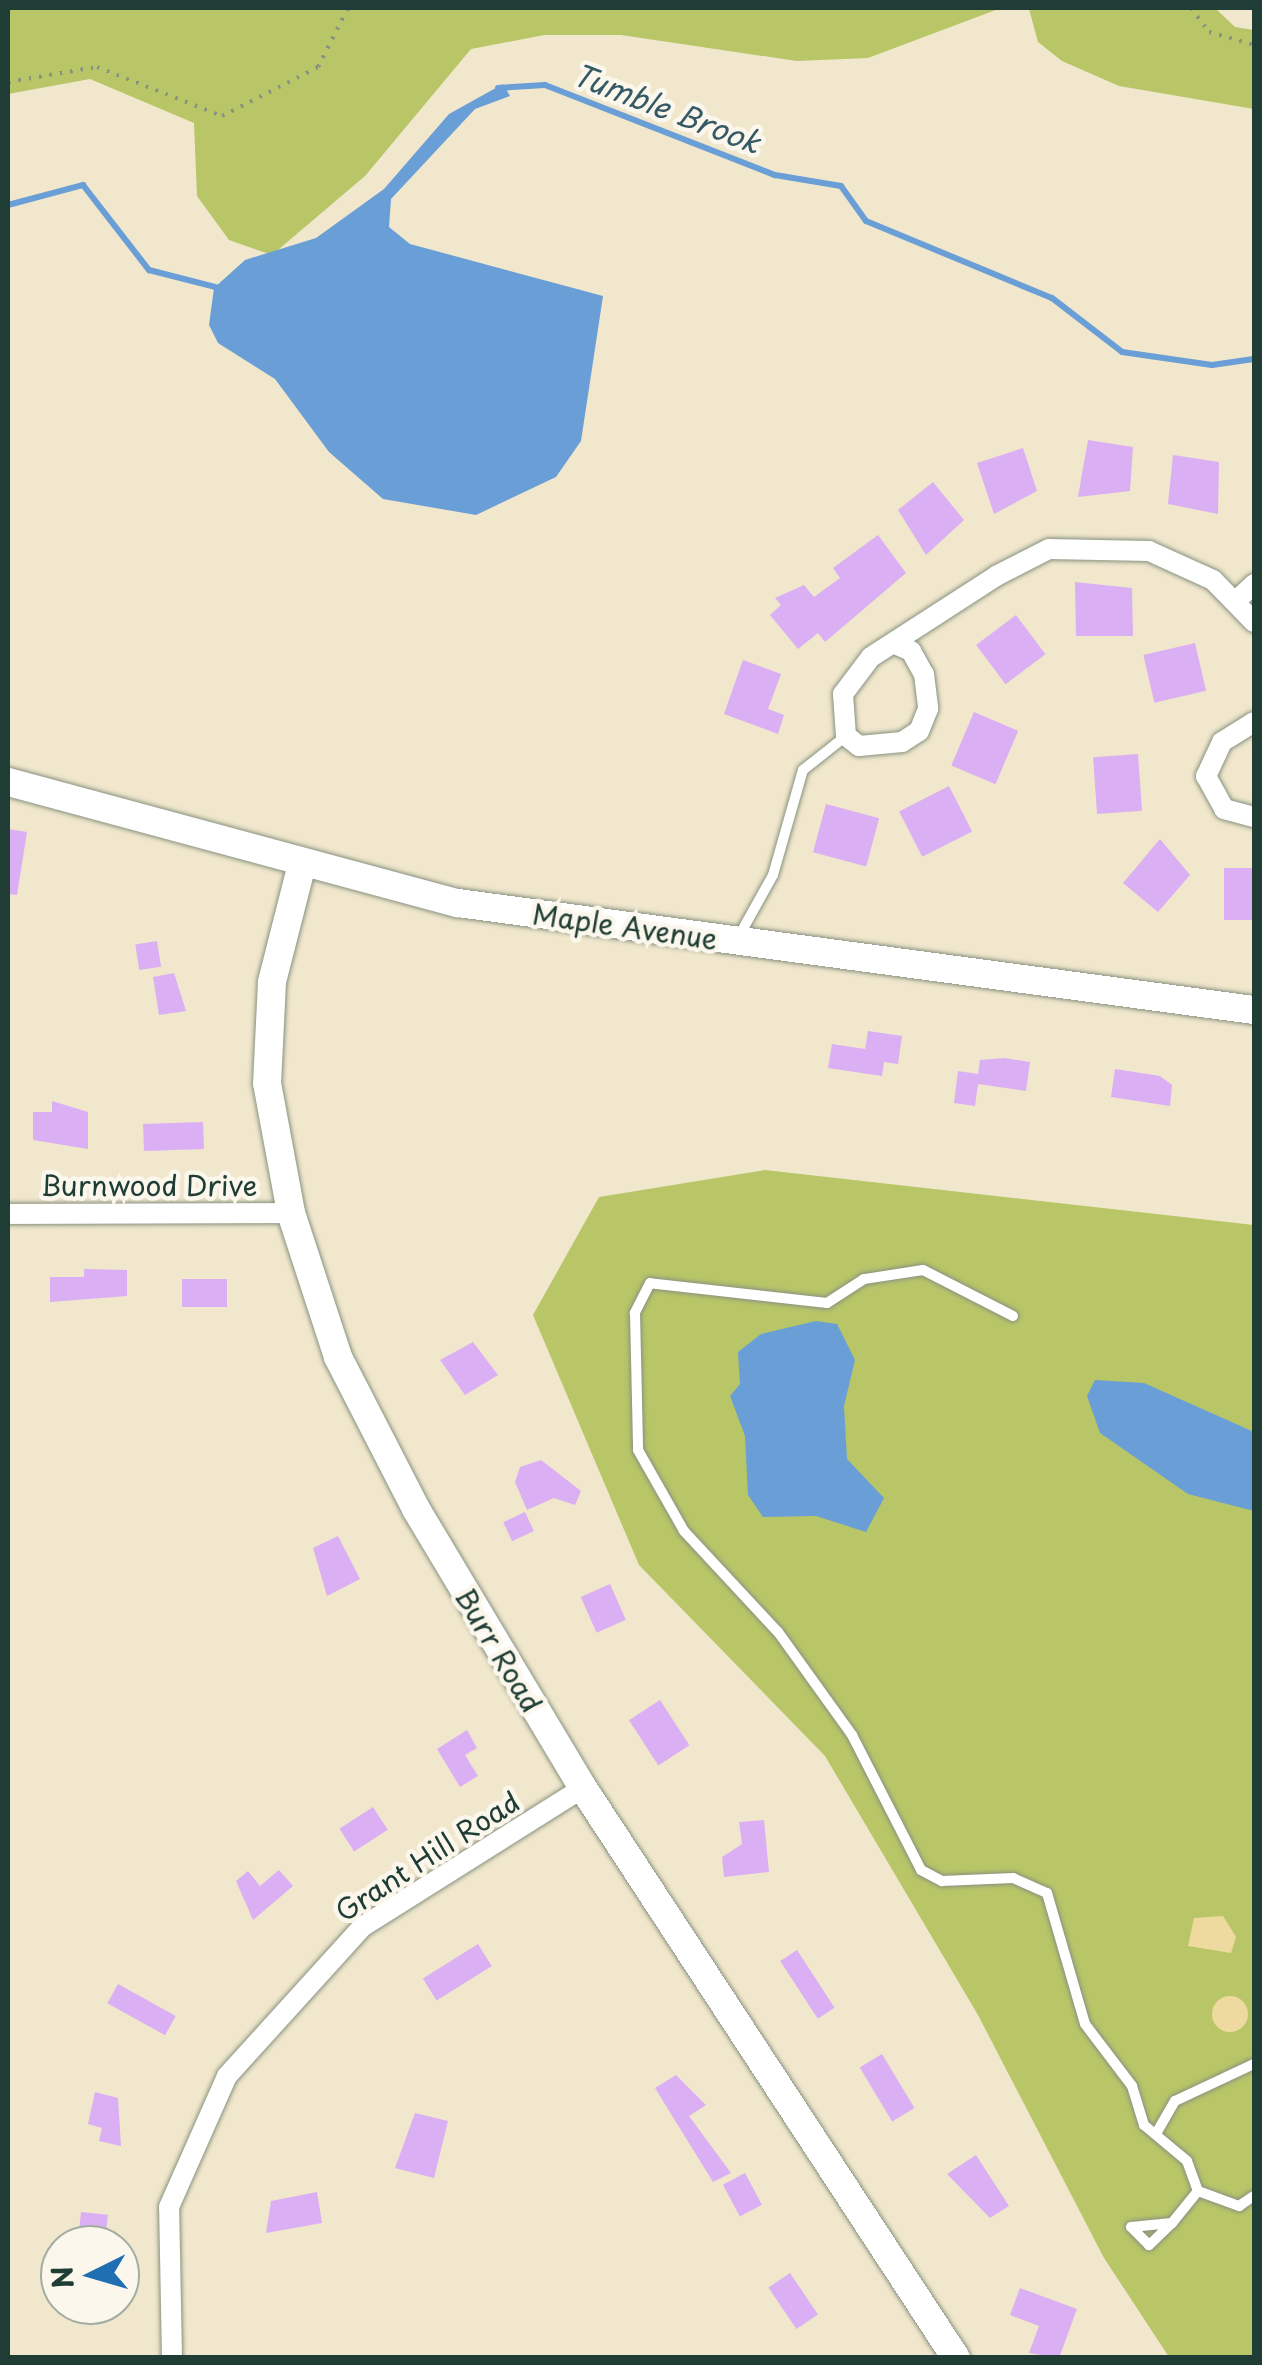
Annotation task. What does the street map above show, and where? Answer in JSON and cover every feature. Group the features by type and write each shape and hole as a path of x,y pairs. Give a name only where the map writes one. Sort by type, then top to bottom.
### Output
{"street":[{"path":"893,643 912,651 924,674 920,731 884,749 846,736 843,694 893,643 996,576 1075,545 1148,551 1238,599 1254,622"},
{"path":"1238,599 1254,584"},
{"path":"1254,722 1222,742 1206,776 1224,809 1254,817"},
{"name":"Maple Avenue","path":"8,782 458,903 1254,1010"},
{"name":"Burr Road","path":"302,864 266,1038 290,1212 346,1374 583,1788 956,2358"},
{"name":"Burnwood Drive","path":"8,1214 290,1212"},
{"name":"Grant Hill Road","path":"172,2358 169,2208 227,2076 362,1927 583,1788"}],"lane":[{"path":"737,942 772,875 803,770 846,736"},
{"path":"1014,1316 923,1270 864,1278 827,1303 650,1282 635,1313 638,1450 684,1531 778,1632 852,1735 921,1870 942,1881 1013,1878 1047,1893 1085,2024 1157,2132 1187,2160 1198,2191"},
{"path":"1157,2132 1175,2101 1254,2064"},
{"path":"1198,2191 1254,2209"},
{"path":"1172,2222 1198,2191"},
{"path":"1239,2206 1254,2196"}],"path":[{"path":"8,82 97,66 195,113 222,116 318,67 348,8"},
{"path":"1191,8 1209,32 1254,45"}],"green space":[{"path":"8,8 1001,8 868,58 797,61 621,35 544,35 471,49 365,176 272,255 229,240 197,196 194,123 90,79 8,94"},
{"path":"1016,8 1215,8 1235,27 1254,30 1254,109 1119,86 1062,61 1038,42 1029,9"},
{"path":"765,1170 1254,1225 1254,2357 1169,2357 1104,2258 978,2015 825,1756 639,1565 533,1315 599,1197"}],"sand":[{"path":"1223,1916 1236,1937 1231,1953 1188,1946 1194,1918"},
{"path":"1230,1996 1243,2001 1248,2014 1243,2027 1230,2032 1217,2027 1212,2014 1217,2001"}],"water":[{"path":"503,84 510,96 475,109 391,199 389,227 410,244 603,296 581,441 556,477 476,515 383,499 329,452 275,379 218,343 209,325 214,288 245,260 316,238 384,189 449,114"},
{"path":"816,1321 837,1324 855,1360 844,1406 847,1459 884,1498 866,1532 816,1516 763,1517 748,1495 745,1436 730,1396 740,1384 738,1352 761,1334"},
{"path":"1095,1380 1144,1383 1254,1432 1254,1511 1188,1494 1100,1433 1087,1396"}],"building":[{"path":"1088,440 1133,447 1130,491 1078,497"},
{"path":"1023,448 1037,491 994,514 977,463"},
{"path":"1173,455 1219,462 1218,514 1168,504"},
{"path":"933,482 964,520 926,555 898,510"},
{"path":"878,535 906,573 825,642 818,633 798,649 770,615 781,605 775,598 804,585 814,597 840,578 833,568"},
{"path":"1075,582 1132,588 1133,636 1076,636"},
{"path":"1016,615 1045,654 1006,684 976,645"},
{"path":"1195,643 1206,691 1154,703 1143,655"},
{"path":"743,660 781,674 768,709 784,715 778,734 724,714"},
{"path":"974,712 1018,731 996,784 951,765"},
{"path":"1138,754 1142,811 1097,814 1093,757"},
{"path":"949,786 972,831 922,857 899,811"},
{"path":"826,804 879,818 866,867 813,852"},
{"path":"8,829 27,832 17,895 8,894"},
{"path":"1160,839 1190,875 1158,912 1123,883"},
{"path":"1224,868 1254,868 1254,920 1224,920"},
{"path":"157,941 161,967 139,970 135,944"},
{"path":"174,973 186,1011 159,1015 153,977"},
{"path":"868,1031 902,1036 898,1064 884,1062 882,1076 828,1068 832,1044 865,1049"},
{"path":"980,1060 1030,1062 1026,1091 978,1084 975,1106 954,1103 958,1071 978,1074"},
{"path":"1115,1069 1160,1076 1172,1085 1170,1106 1111,1097"},
{"path":"52,1101 88,1112 88,1149 33,1140 33,1112 52,1112"},
{"path":"203,1122 204,1149 144,1151 143,1124"},
{"path":"84,1269 127,1270 127,1296 50,1302 50,1277 84,1277"},
{"path":"182,1279 227,1279 227,1307 182,1307"},
{"path":"473,1342 498,1375 465,1395 440,1360"},
{"path":"541,1460 581,1491 575,1505 554,1498 527,1510 515,1482 520,1467"},
{"path":"525,1512 534,1531 512,1541 503,1522"},
{"path":"338,1536 360,1579 327,1596 313,1548"},
{"path":"610,1584 626,1620 597,1633 581,1597"},
{"path":"660,1700 689,1745 658,1765 629,1720"},
{"path":"467,1730 477,1748 465,1755 478,1776 460,1787 437,1749"},
{"path":"373,1807 388,1830 354,1851 339,1829"},
{"path":"764,1820 769,1872 724,1877 722,1857 742,1844 739,1822"},
{"path":"279,1870 293,1886 253,1920 236,1881 248,1871 260,1886"},
{"path":"478,1944 492,1966 437,2000 423,1978"},
{"path":"797,1950 835,2008 818,2019 780,1961"},
{"path":"118,1984 176,2016 165,2035 107,2003"},
{"path":"882,2054 914,2108 892,2121 860,2067"},
{"path":"676,2075 706,2105 689,2116 731,2173 713,2182 655,2088"},
{"path":"95,2092 118,2098 121,2146 99,2141 102,2128 88,2124"},
{"path":"415,2113 448,2121 434,2178 395,2168"},
{"path":"976,2155 1009,2206 990,2218 947,2174"},
{"path":"745,2173 762,2205 740,2217 723,2185"},
{"path":"317,2192 322,2223 266,2233 271,2201"},
{"path":"81,2212 108,2215 107,2225 80,2225"},
{"path":"790,2273 818,2314 796,2329 768,2288"},
{"path":"1020,2288 1077,2309 1059,2358 1029,2353 1039,2326 1010,2315"}],"waterway":[{"name":"Tumble Brook","path":"498,88 545,85 775,175 841,186 866,221 1052,298 1122,352 1212,365 1254,359"},
{"name":"Tumble Brook","path":"8,205 83,185 149,270 219,288"}]}
